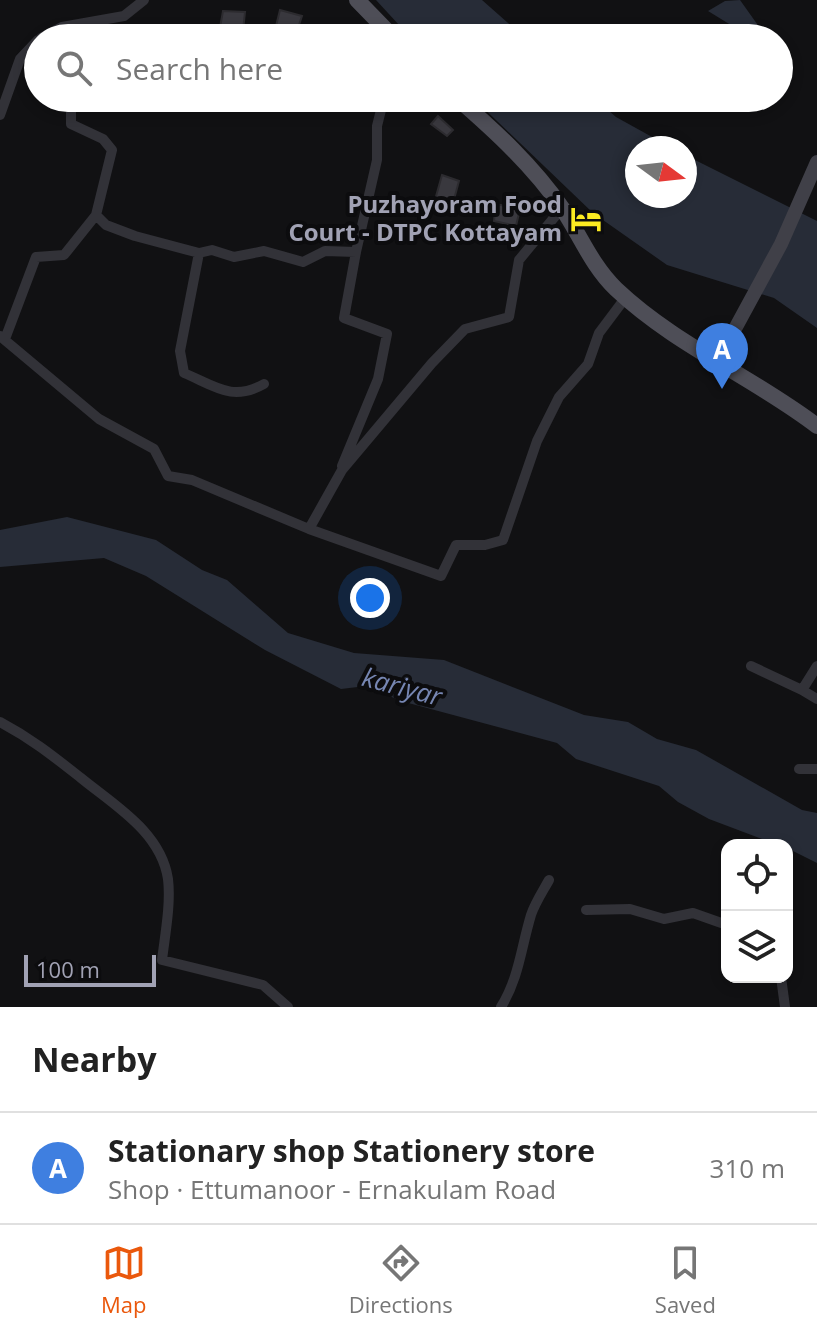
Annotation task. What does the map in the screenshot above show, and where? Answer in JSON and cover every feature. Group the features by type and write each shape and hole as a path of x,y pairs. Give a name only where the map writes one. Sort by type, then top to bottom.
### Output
{"main road":[{"path":"357,0 380,24"},
{"path":"472,112 522,160 562,208 598,269 626,297 717,362 817,426"},
{"path":"717,362 749,306 817,162"}],"street":[{"path":"82,24 124,16 144,0"},
{"path":"0,115 24,55"},
{"path":"71,112 71,124 103,139 112,150 96,215 64,255 36,257 2,338 99,419 154,449 168,476 207,486 309,529 441,576 456,545 485,545 503,540 509,532 524,473 548,419 559,397 588,364 599,333 626,297"},
{"path":"309,529 337,477 378,379 387,334 344,318 377,160 377,126 380,112"},
{"path":"337,477 432,363 465,329 509,317 519,260 562,208"},
{"path":"96,215 106,225 135,236 199,253 212,250 234,257 264,251 303,262 325,251 356,252"},
{"path":"199,253 180,351 184,373 235,394 246,394 264,384"},
{"path":"751,666 817,699"},
{"path":"802,690 817,666"},
{"path":"0,722 40,743 125,810 153,846 168,878 162,960 263,985 288,1007"},
{"path":"799,769 817,769"},
{"path":"501,1007 520,971 519,959 533,911 549,880"},
{"path":"586,910 630,909 664,919 693,913 721,923"},
{"path":"782,983 785,1007"}],"water":[{"path":"376,0 482,0 509,24 398,24"},
{"path":"740,0 757,24 729,24 708,11 725,1"},
{"path":"488,112 610,112 650,136 625,136 625,208 697,208 697,161 817,221 817,328 774,298 667,265 593,213"},
{"name":"kariyar","path":"67,517 156,540 202,570 227,580 288,633 354,653 444,660 584,715 628,722 657,739 696,750 802,810 817,813 817,863 793,851 793,839 762,839 709,819 678,802 659,786 576,759 557,743 401,701 366,686 341,689 265,650 146,576 104,558 0,567 0,530"}],"building":[{"path":"280,10 302,16 299,24 276,24"},
{"path":"223,11 245,12 244,24 221,24"},
{"path":"438,116 453,130 447,136 431,124"},
{"path":"442,175 459,181 452,207 435,200"},
{"path":"496,204 520,209 516,226 494,221"}],"place":[{"name":"Puzhayoram Food Court - DTPC Kottayam","path":"586,219"},
{"name":"Stationary shop Stationery store","path":"722,389"}]}
